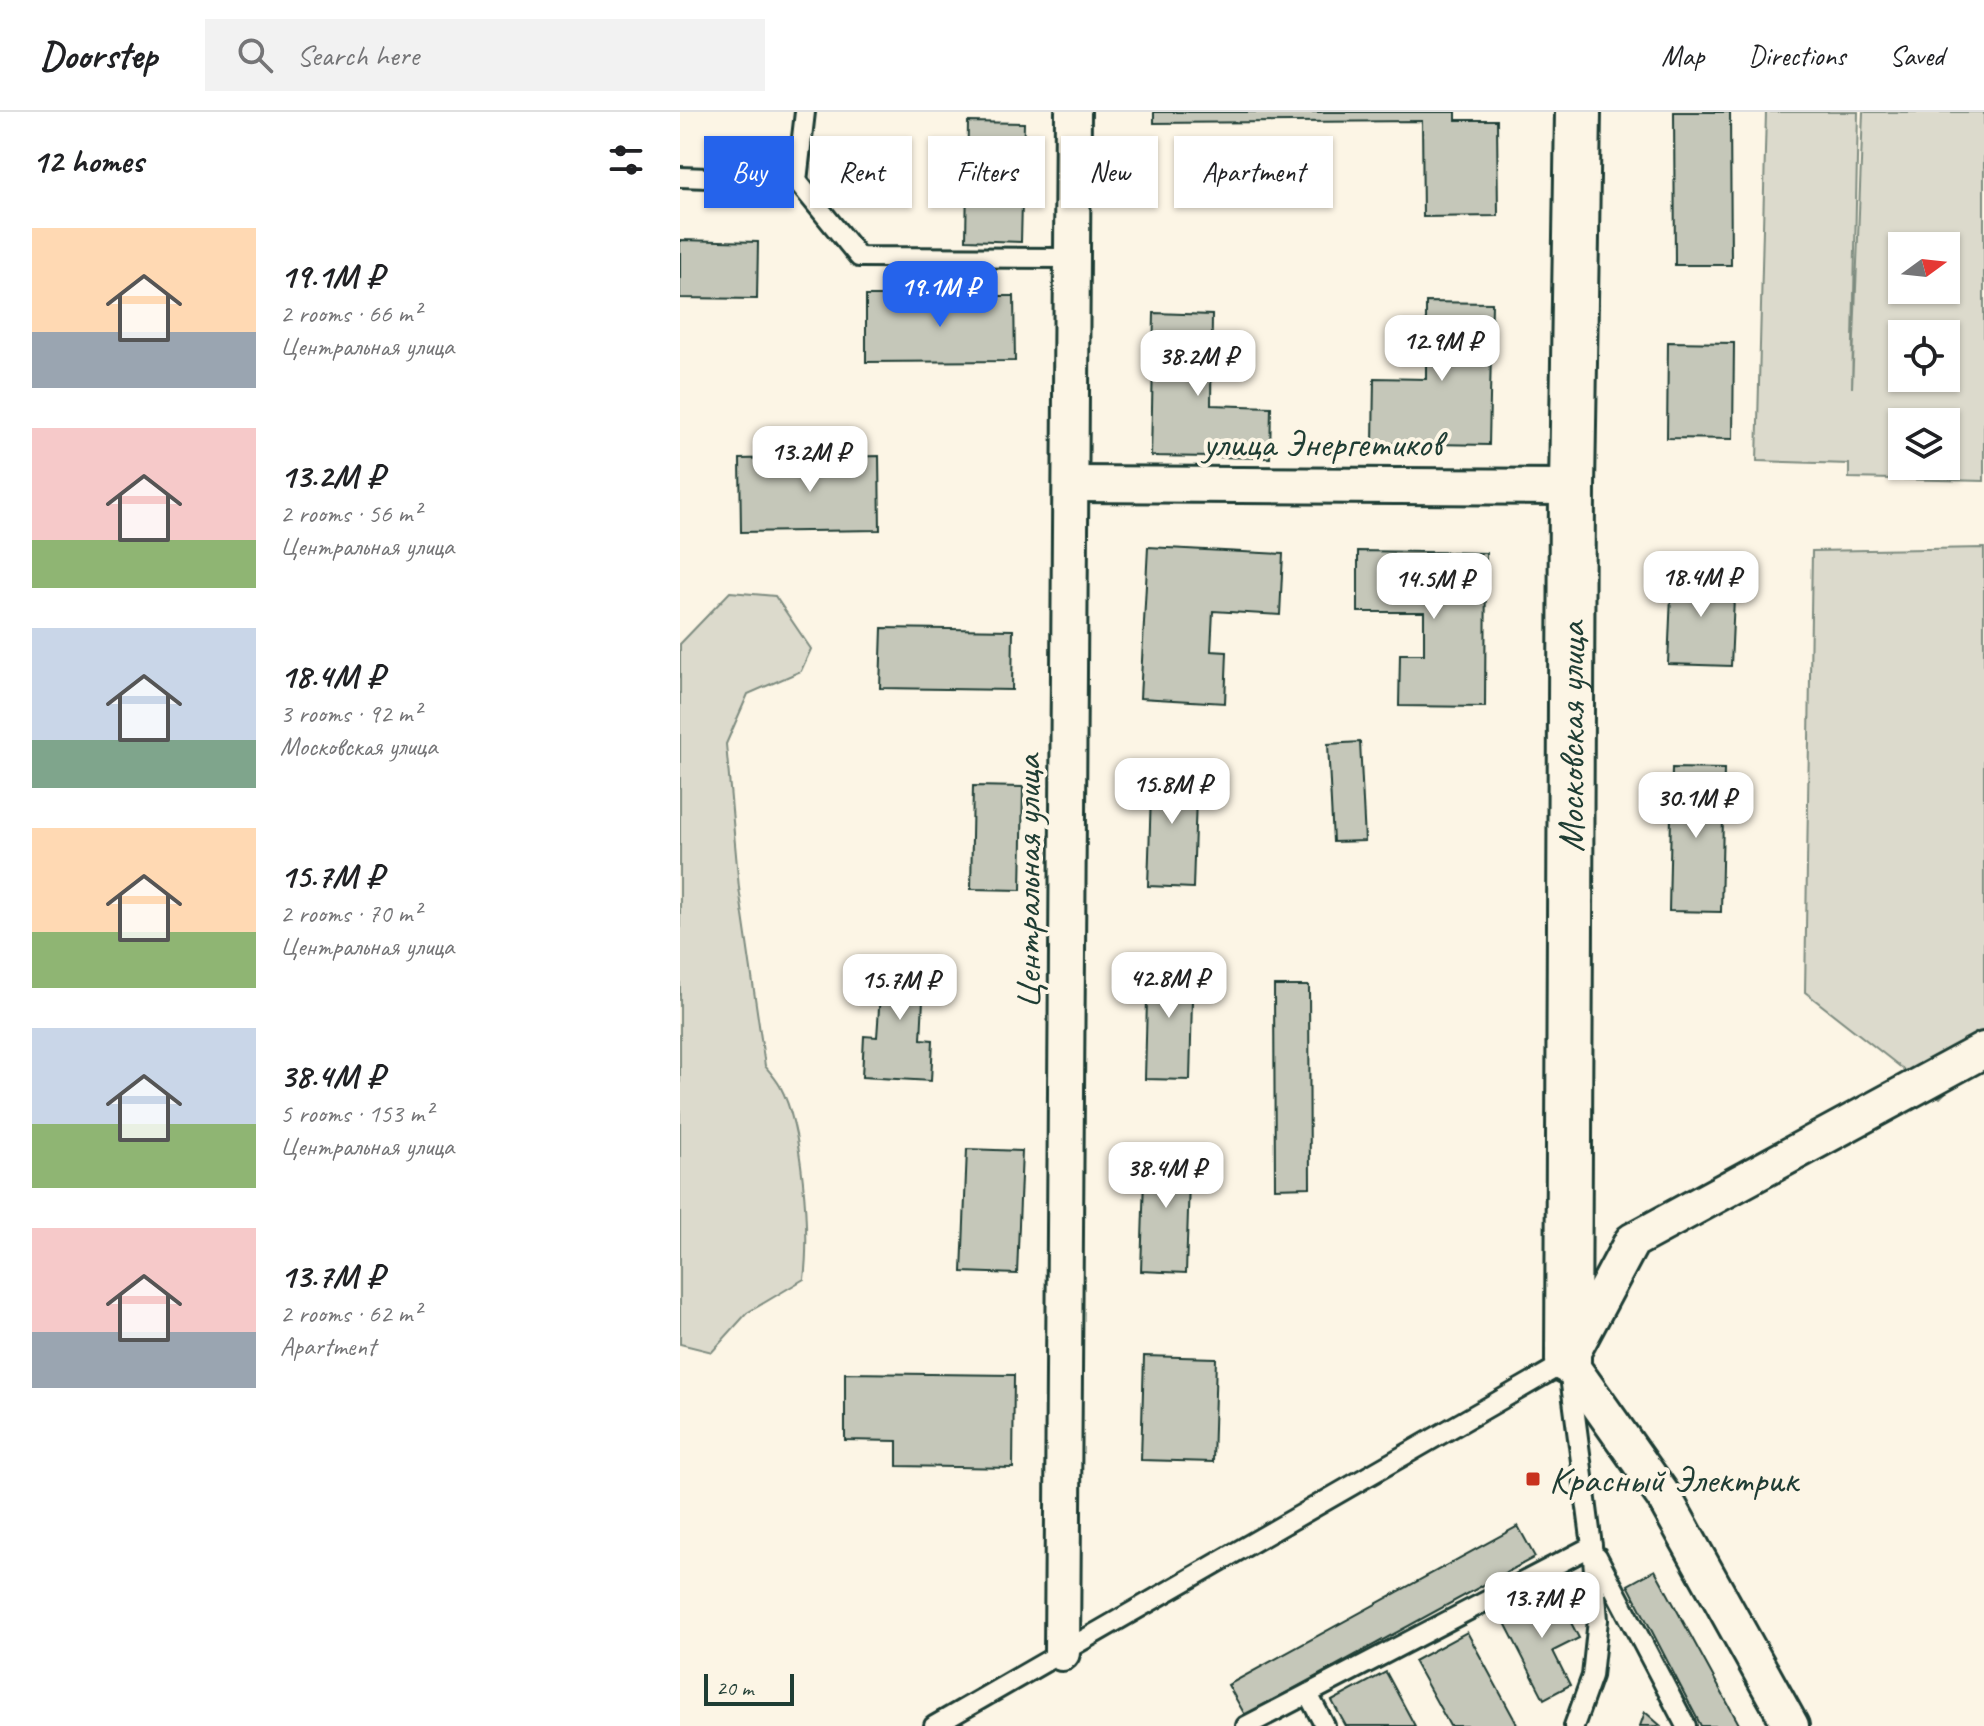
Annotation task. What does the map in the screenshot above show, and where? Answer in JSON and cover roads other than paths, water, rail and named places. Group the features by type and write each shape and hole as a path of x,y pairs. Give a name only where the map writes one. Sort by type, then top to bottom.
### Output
{"street":[{"name":"Центральная улица","path":"1062,1653 1073,112"},
{"name":"Московская улица","path":"1568,1361 1572,487 1578,112"},
{"name":"улица Энергетиков","path":"1072,484 1572,487"},
{"path":"1791,1726 1664,1497 1568,1361 1632,1241 1984,1050"}],"lane":[{"path":"805,112 797,181 859,257 1072,258"},
{"path":"680,177 797,181"},
{"path":"934,1726 1568,1361 1592,1546 1598,1620 1592,1676 1574,1726"},
{"path":"1246,1726 1592,1546"},
{"path":"1592,1546 1686,1726"},
{"path":"1308,1694 1325,1726"}],"place":[{"name":"Красный Электрик","path":"1533,1479"}]}
